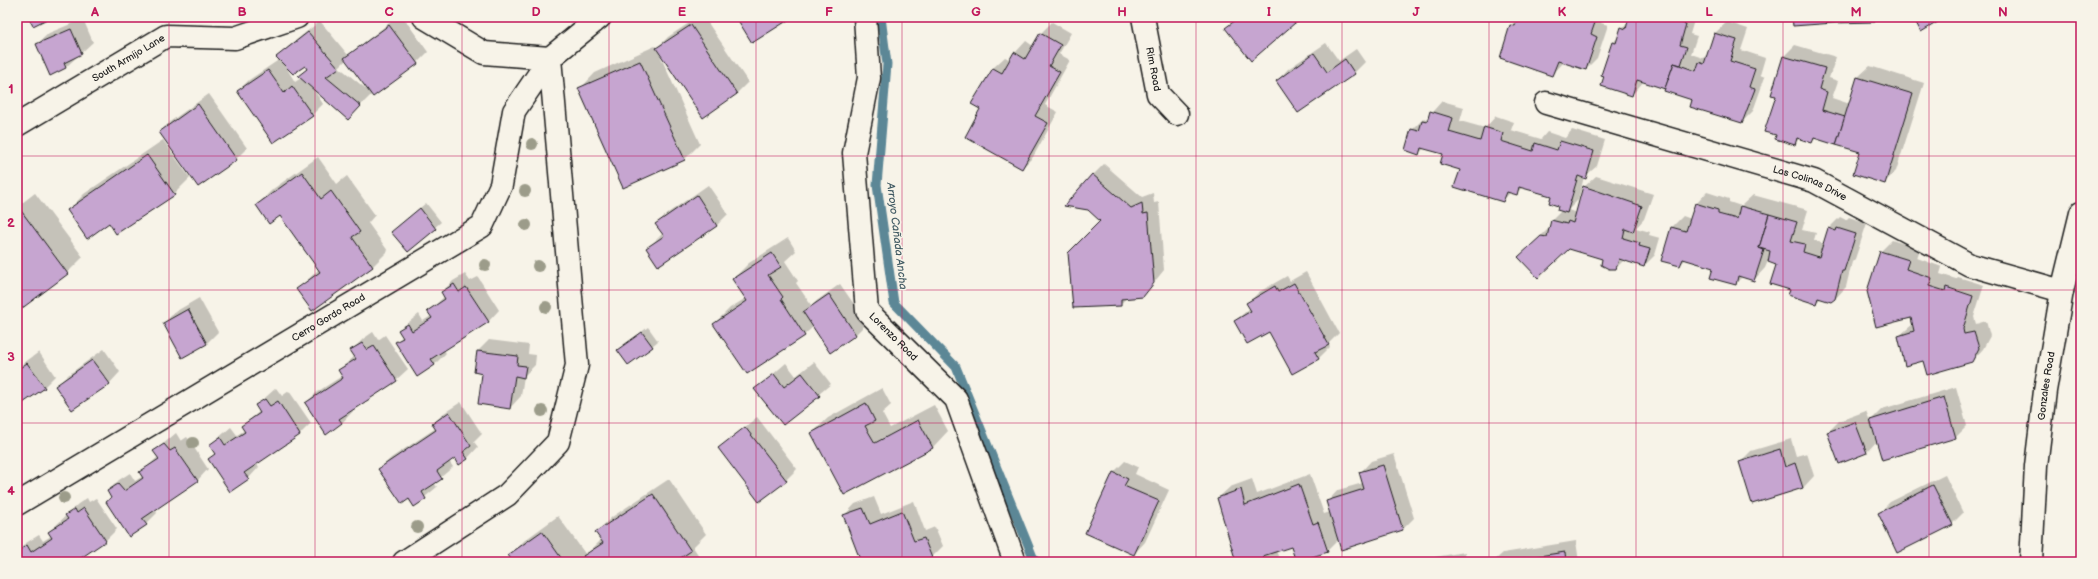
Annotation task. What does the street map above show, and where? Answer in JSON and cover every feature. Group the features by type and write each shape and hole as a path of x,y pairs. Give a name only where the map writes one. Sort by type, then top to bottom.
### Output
{"street":[{"name":"South Armijo Lane","path":"17,125 166,36 235,38 297,17"},
{"path":"404,562 507,495 558,442 577,365 550,58 484,53 424,17"},
{"name":"Cerro Gordo Road","path":"17,504 482,226 501,185 514,111 550,58 600,17"},
{"name":"Lorenzo Road","path":"865,17 869,78 854,153 867,311 956,399 1015,562"},
{"name":"Rim Road","path":"1142,17 1158,94 1177,114"},
{"name":"Las Colinas Drive","path":"1546,103 1814,181 1970,265 2062,291"},
{"name":"Gonzales Road","path":"2030,562 2036,466 2045,391 2062,291 2081,213"}],"building":[{"path":"28,17 51,17 33,26"},
{"path":"736,17 793,17 752,43"},
{"path":"1240,17 1311,17 1295,23 1251,61 1225,28"},
{"path":"1519,17 1597,17 1591,34 1597,37 1586,70 1558,61 1552,76 1500,58 1510,25 1515,26"},
{"path":"1629,17 1662,17 1686,24 1680,45 1687,47 1681,65 1674,63 1665,89 1637,80 1632,96 1601,86 1604,76 1601,75 1612,42 1616,43 1621,27 1626,29"},
{"path":"1792,17 1834,17 1834,23 1793,26"},
{"path":"1834,17 1875,17 1875,22 1834,23"},
{"path":"1913,17 1946,17 1921,32"},
{"path":"389,25 418,64 373,97 344,58"},
{"path":"691,25 737,94 703,118 656,48"},
{"path":"71,29 82,54 64,63 66,68 50,76 36,44"},
{"path":"308,32 339,68 326,77 361,106 348,120 298,76 307,69 305,66 293,74 276,57"},
{"path":"1040,33 1061,45 1049,66 1060,72 1035,116 1048,123 1022,169 965,137 980,109 971,104 993,68 1002,73 1014,52 1025,59"},
{"path":"1714,33 1737,40 1730,61 1755,69 1749,87 1755,89 1742,123 1690,107 1692,100 1664,91 1674,63 1696,71 1699,62 1704,64"},
{"path":"1314,53 1327,72 1345,59 1355,74 1298,113 1276,81"},
{"path":"1783,56 1825,68 1819,89 1827,92 1822,110 1845,117 1836,145 1814,138 1812,143 1797,138 1795,145 1775,139 1776,135 1764,132 1776,96 1771,95"},
{"path":"640,61 685,160 623,188 578,88"},
{"path":"268,70 284,93 292,86 313,116 273,143 237,91"},
{"path":"1857,77 1913,94 1885,184 1853,174 1860,152 1836,145"},
{"path":"198,104 237,160 198,187 159,132"},
{"path":"1430,111 1453,118 1449,132 1480,141 1484,127 1503,133 1501,141 1533,151 1535,143 1557,150 1560,141 1594,151 1586,179 1578,176 1567,213 1557,210 1558,206 1549,203 1551,196 1519,187 1517,195 1507,192 1503,202 1454,187 1460,170 1440,164 1443,154 1421,148 1419,155 1405,150 1411,129 1419,131 1422,121 1427,122"},
{"path":"147,155 175,195 116,234 109,223 87,239 67,210"},
{"path":"302,172 321,199 331,191 360,232 352,237 373,267 312,311 296,289 320,272 280,216 269,224 256,205"},
{"path":"1092,174 1131,208 1142,203 1143,214 1148,213 1154,283 1143,297 1121,299 1121,306 1073,308 1068,253 1100,221 1088,210 1064,206"},
{"path":"1583,186 1642,206 1633,232 1625,229 1623,238 1640,243 1639,246 1650,249 1644,267 1619,259 1616,269 1609,269 1601,265 1602,259 1569,249 1538,278 1518,257 1541,236 1547,237 1551,220 1567,224 1568,221 1573,223"},
{"path":"697,195 717,226 658,266 646,248 664,236 655,224"},
{"path":"1695,203 1718,210 1718,214 1737,219 1740,206 1769,214 1759,248 1764,250 1754,281 1738,276 1736,285 1710,278 1713,268 1683,259 1680,266 1661,261 1671,227 1686,231"},
{"path":"19,208 68,274 17,312 17,210"},
{"path":"420,208 436,229 408,252 391,232"},
{"path":"1769,214 1797,222 1791,241 1805,244 1803,252 1819,257 1828,228 1836,231 1837,228 1856,234 1844,271 1842,271 1835,299 1831,302 1818,298 1816,304 1788,295 1790,290 1770,284 1776,265 1768,262 1770,251 1759,248"},
{"path":"1880,251 1909,260 1906,269 1932,278 1929,286 1945,291 1946,287 1973,296 1963,329 1964,334 1974,332 1979,348 1972,362 1927,375 1923,361 1905,366 1898,336 1914,331 1911,318 1876,327 1867,291"},
{"path":"772,253 781,267 768,275 783,297 781,299 805,336 747,374 713,324 747,301 732,279"},
{"path":"1294,283 1329,345 1315,352 1319,359 1292,374 1269,332 1247,344 1234,321 1251,311 1246,303 1275,286 1278,292"},
{"path":"454,284 459,292 466,287 489,322 431,359 435,365 417,377 395,342 403,338 398,330 408,324 412,331 432,318 427,311 445,299 441,292"},
{"path":"829,294 856,335 830,353 803,312"},
{"path":"188,309 207,344 182,358 163,323"},
{"path":"642,332 653,347 628,365 617,350"},
{"path":"362,343 367,350 374,346 397,381 339,419 342,423 326,435 305,403 343,378 338,370 356,359 350,350"},
{"path":"477,351 518,356 517,365 526,366 524,378 515,376 510,409 478,404 482,374 474,372"},
{"path":"92,360 110,384 72,410 55,386"},
{"path":"27,363 45,388 17,407 17,370"},
{"path":"802,373 820,396 783,425 754,389 774,374 784,387"},
{"path":"1944,397 1956,438 1882,460 1870,420"},
{"path":"265,399 270,406 278,401 300,435 244,473 249,479 230,492 208,459 215,454 209,445 220,437 225,445 245,432 241,426 260,413 255,405"},
{"path":"866,403 875,421 865,426 875,443 918,420 933,448 844,495 811,433"},
{"path":"449,412 471,446 463,452 468,459 459,465 455,458 437,471 442,479 422,492 426,499 414,507 409,499 402,504 378,469 436,430 432,424"},
{"path":"1855,422 1867,453 1839,464 1827,432"},
{"path":"745,427 787,481 759,502 718,448"},
{"path":"164,444 170,451 175,448 198,481 142,519 147,525 129,537 106,502 111,498 107,491 118,484 124,491 143,478 139,472 159,459 153,451"},
{"path":"1780,449 1785,467 1795,463 1803,488 1752,504 1739,462"},
{"path":"1383,465 1403,530 1341,550 1326,501 1364,489 1359,472"},
{"path":"1113,472 1128,479 1124,486 1159,501 1134,555 1085,533"},
{"path":"1299,484 1313,524 1318,522 1328,552 1296,562 1291,547 1263,556 1265,562 1236,562 1217,498 1241,489 1245,505"},
{"path":"1933,485 1953,525 1897,553 1878,513"},
{"path":"653,494 691,551 676,561 677,562 587,562 583,556 603,543 595,532"},
{"path":"84,508 106,541 75,562 17,562 17,552 27,545 31,552 52,538 48,532 68,519 65,515 75,509 77,513"},
{"path":"863,508 870,524 902,511 914,541 924,538 932,558 922,562 894,562 894,560 861,562 843,515"},
{"path":"542,531 564,562 513,562 508,555"},
{"path":"1565,552 1566,562 1501,562"}],"waterway":[{"name":"Arroyo Cañada Ancha","path":"881,17 887,64 877,185 894,303 956,367 1035,562"}]}
